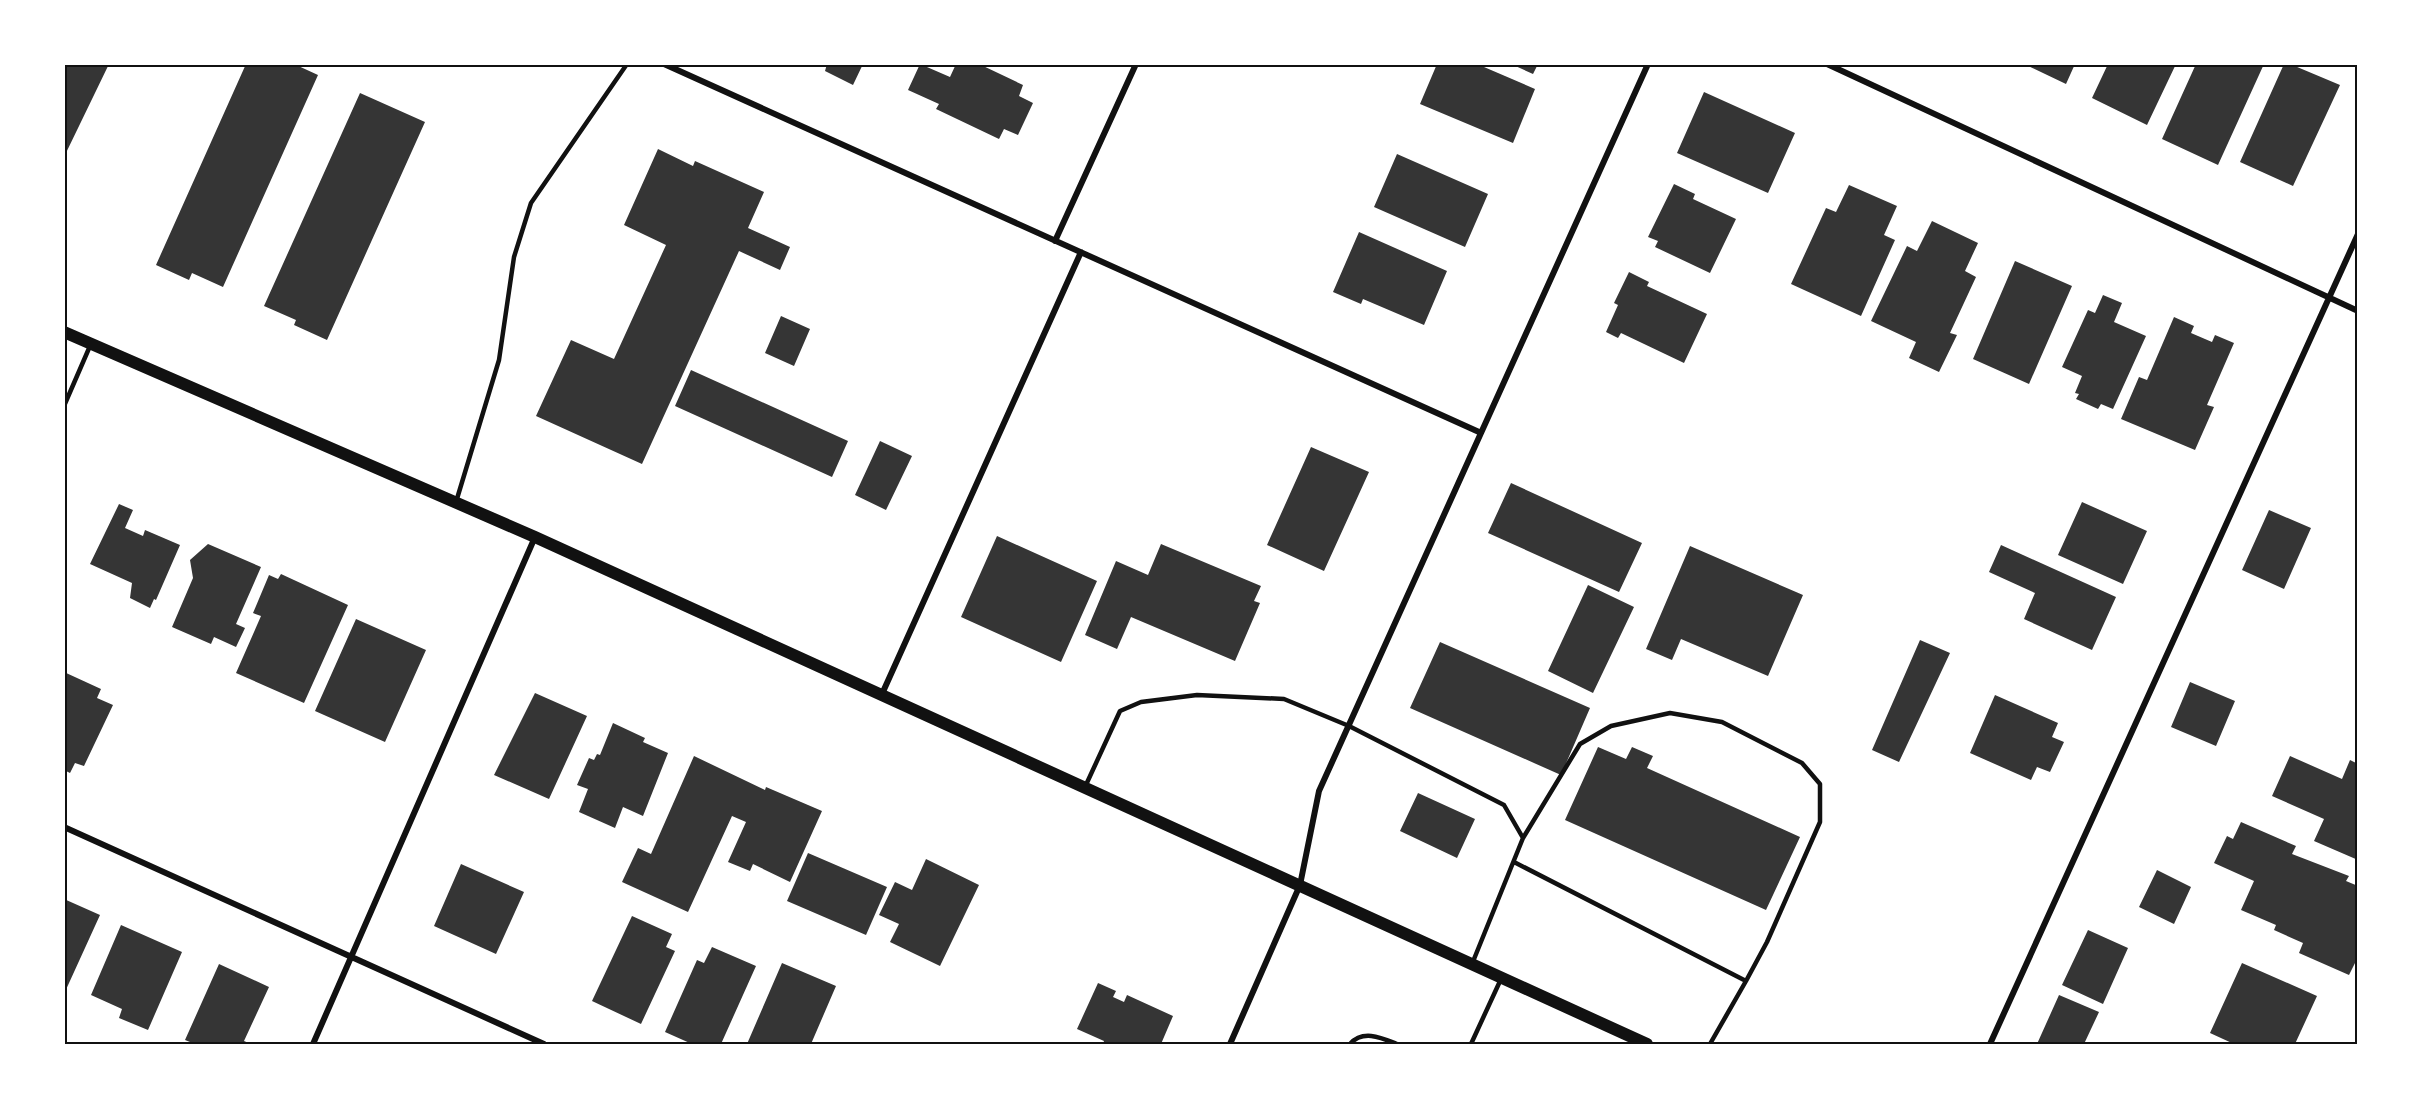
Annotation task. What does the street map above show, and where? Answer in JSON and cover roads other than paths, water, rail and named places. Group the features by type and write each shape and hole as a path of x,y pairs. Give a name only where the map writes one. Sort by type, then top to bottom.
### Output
{"main road":[{"path":"64,332 535,537 1647,1044"}],"street":[{"path":"664,64 1479,432"},
{"path":"1055,241 1136,64"},
{"path":"1230,1044 1300,885 1319,791 1479,432 1648,64"},
{"path":"1827,64 2358,312"},
{"path":"1990,1044 2358,234"},
{"path":"882,694 1081,252"},
{"path":"313,1044 535,537"},
{"path":"64,827 544,1044"}],"lane":[{"path":"456,503 499,360 514,257 531,203 627,64"},
{"path":"64,406 91,343"},
{"path":"1085,787 1120,711 1141,702 1197,695 1284,699 1349,726 1504,805 1523,838"},
{"path":"1472,964 1523,838 1581,744 1611,726 1670,713 1722,722 1802,763 1820,784 1820,822 1767,942 1710,1044"},
{"path":"1514,862 1746,981"},
{"path":"1471,1044 1501,978"},
{"path":"1350,1044 1365,1035 1378,1036 1397,1044"}]}
